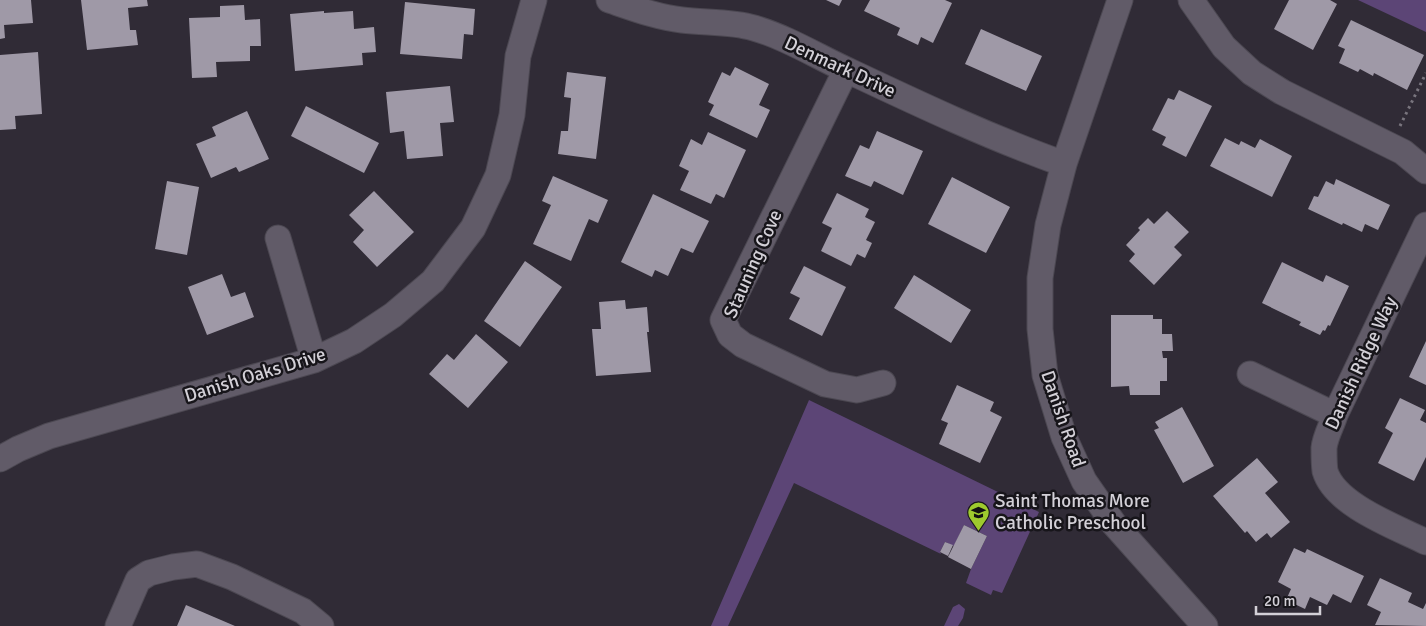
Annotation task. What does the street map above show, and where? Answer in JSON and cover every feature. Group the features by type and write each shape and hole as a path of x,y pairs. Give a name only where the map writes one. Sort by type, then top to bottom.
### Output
{"street":[{"name":"Danish Oaks Drive","path":"0,459 18,448 49,436 314,360 354,342 393,315 433,281 473,228 498,175 512,115 518,56 534,0"},
{"name":"Denmark Drive","path":"608,0 662,17 753,28 789,41 846,70 964,124 1064,164"},
{"name":"Danish Road","path":"1120,0 1064,164 1048,225 1040,278 1040,329 1045,375 1064,437 1084,482 1114,524 1205,626"},
{"path":"1191,0 1224,47 1252,73 1282,92 1403,152 1426,171"},
{"name":"Stauning Cove","path":"846,70 724,320 730,335 743,345 825,384 857,390 883,384"},
{"name":"Danish Ridge Way","path":"1426,225 1335,415 1324,446 1325,471 1336,489 1351,504 1426,542"},
{"path":"278,238 314,360"},
{"path":"1250,374 1335,415"},
{"path":"118,626 138,580 149,573 197,564 303,610 321,626"}],"path":[{"path":"1400,127 1426,73"}],"shaded area":[{"path":"1358,0 1426,0 1426,32"},
{"path":"809,400 1039,512 1002,593 993,590 991,595 966,583 987,536 964,525 954,546 945,542 940,552 941,554 794,483 728,626 711,626"},
{"path":"959,604 965,609 963,618 958,626 944,626 953,607"}],"building":[{"path":"0,0 31,0 33,23 4,25 5,38 0,39"},
{"path":"81,0 147,0 148,6 128,8 130,30 136,30 138,45 87,50"},
{"path":"826,0 842,0 839,6"},
{"path":"870,0 945,0 952,3 933,43 921,37 918,45 897,35 900,28 864,11"},
{"path":"1289,0 1330,0 1337,4 1313,50 1274,29"},
{"path":"405,2 475,9 473,35 464,34 462,59 400,54"},
{"path":"244,5 245,20 260,19 261,46 250,46 250,61 216,62 217,77 192,78 189,18 220,17 220,6"},
{"path":"324,11 324,13 353,11 354,29 374,27 376,52 362,53 363,65 295,71 290,14"},
{"path":"1351,20 1424,55 1407,90 1374,73 1373,76 1360,69 1358,72 1339,63 1345,49 1338,46"},
{"path":"981,29 1042,56 1026,91 965,64"},
{"path":"38,52 42,114 15,116 16,129 0,130 0,55"},
{"path":"735,67 769,84 759,105 770,110 757,138 709,115 714,105 708,102 722,72 730,76"},
{"path":"567,72 606,77 596,159 558,154 561,131 568,131 571,98 564,97"},
{"path":"450,86 454,122 440,123 443,156 407,159 404,131 390,133 386,92"},
{"path":"1179,90 1212,106 1186,157 1162,145 1166,137 1152,130 1168,98 1174,100"},
{"path":"306,106 379,143 364,173 291,136"},
{"path":"247,111 269,159 239,172 236,167 211,178 196,144 216,136 212,127"},
{"path":"877,131 923,151 903,195 874,181 871,187 845,176 860,145 869,149"},
{"path":"708,132 746,150 724,198 716,194 711,204 680,190 689,171 679,166 691,139 702,145"},
{"path":"1225,138 1239,145 1241,141 1255,148 1260,139 1292,156 1272,197 1210,166"},
{"path":"553,176 608,200 598,223 589,219 571,261 533,244 551,205 542,201"},
{"path":"952,177 1010,207 986,253 928,224"},
{"path":"1336,179 1390,205 1378,230 1365,224 1362,232 1308,209 1314,196 1318,197 1326,181 1334,185"},
{"path":"167,181 199,187 187,255 155,249"},
{"path":"374,191 414,232 377,267 353,242 364,230 349,215"},
{"path":"837,193 869,209 865,217 875,222 866,240 872,243 865,258 857,254 851,266 821,251 832,228 822,223"},
{"path":"653,194 709,221 693,253 681,248 668,276 655,270 652,277 621,262"},
{"path":"1167,211 1189,232 1174,247 1182,255 1154,285 1129,261 1135,254 1126,245 1148,218 1154,224"},
{"path":"525,261 562,287 520,347 484,321"},
{"path":"1282,262 1323,282 1326,275 1349,286 1330,326 1328,325 1320,335 1299,325 1301,322 1262,303"},
{"path":"804,266 846,287 822,336 789,319 800,298 790,293"},
{"path":"222,274 231,297 245,292 254,317 207,335 188,287"},
{"path":"914,275 971,310 951,343 894,308"},
{"path":"625,300 626,309 647,307 649,332 647,332 651,372 596,376 592,329 601,329 599,302"},
{"path":"1111,315 1153,315 1153,319 1162,319 1162,334 1172,334 1173,351 1162,351 1163,358 1167,358 1167,381 1160,381 1160,395 1130,395 1129,386 1111,387"},
{"path":"476,334 508,362 468,408 429,374 447,354 454,360"},
{"path":"1426,341 1426,385 1409,377"},
{"path":"957,385 994,402 990,411 1002,417 980,463 939,444 948,423 941,420"},
{"path":"1400,398 1425,410 1420,420 1426,423 1426,457 1414,481 1378,463 1393,433 1385,428"},
{"path":"1182,407 1214,466 1183,483 1154,430 1159,428 1155,422"},
{"path":"1257,458 1278,482 1265,493 1290,522 1271,538 1267,533 1256,542 1247,531 1245,533 1213,496"},
{"path":"964,525 987,536 971,569 948,557"},
{"path":"945,542 953,545 948,556 940,552"},
{"path":"1294,548 1305,553 1307,549 1364,576 1351,603 1333,594 1327,605 1310,597 1305,609 1286,600 1291,589 1278,582"},
{"path":"1380,578 1412,593 1408,602 1423,609 1426,603 1426,626 1375,625 1381,612 1367,605"},
{"path":"186,605 235,626 177,626"}],"place":[{"name":"Saint Thomas More Catholic Preschool","path":"979,531"}]}
